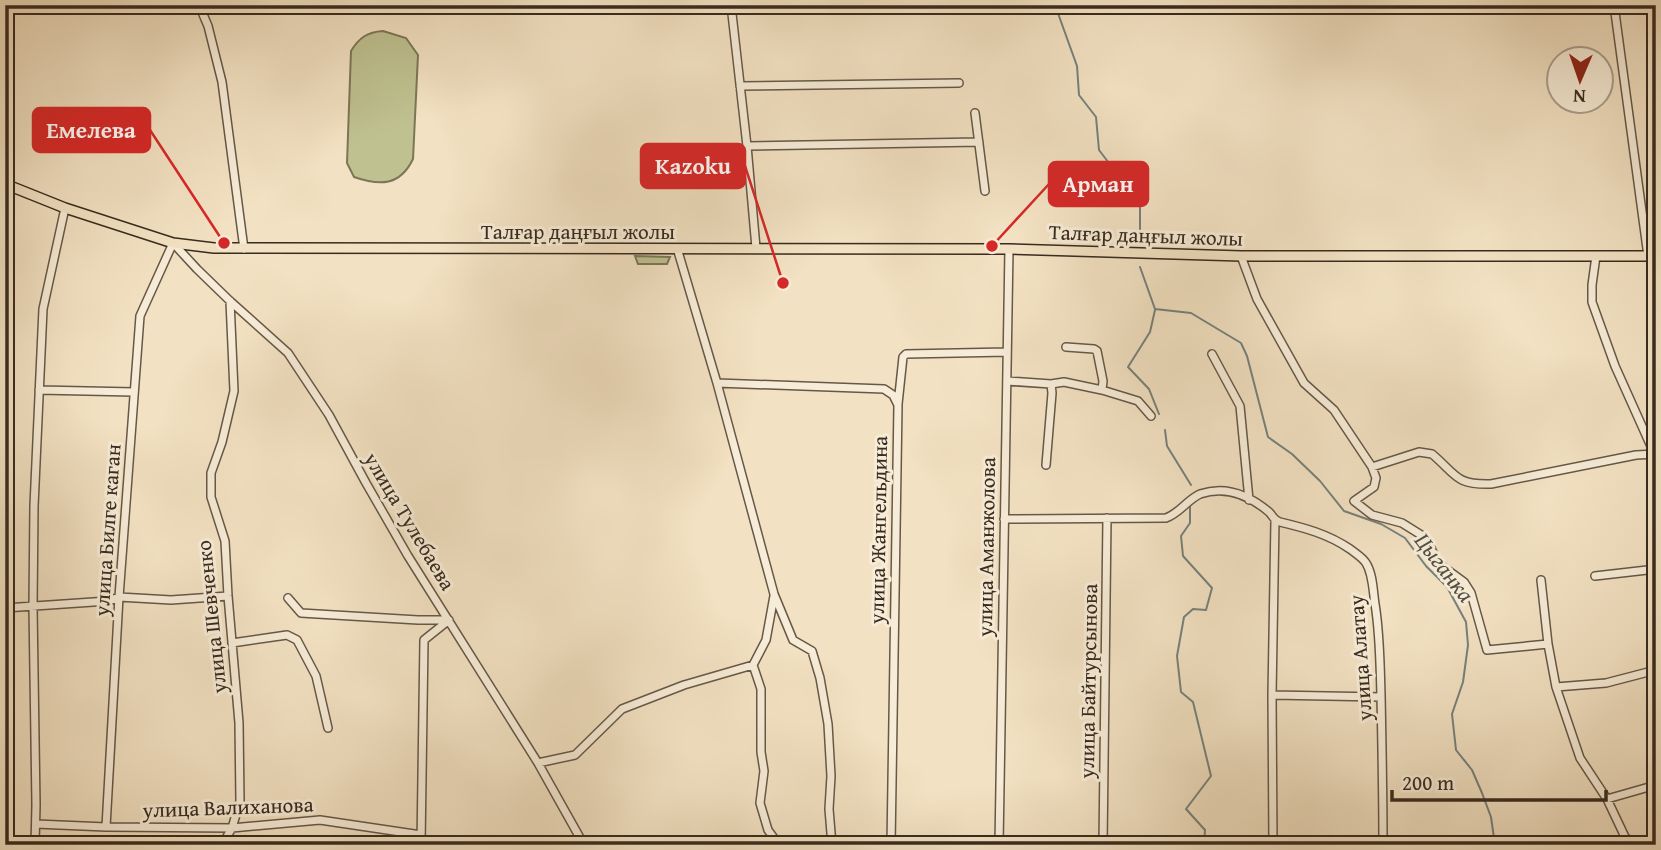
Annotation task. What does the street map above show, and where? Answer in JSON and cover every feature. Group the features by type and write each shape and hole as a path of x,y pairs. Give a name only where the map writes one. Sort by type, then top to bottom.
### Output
{"main road":[{"name":"Талғар даңғыл жолы","path":"5,184 65,208 173,243 214,248 1009,249 1241,256 1652,256"}],"street":[{"path":"199,5 208,26 222,82 244,249"},
{"path":"731,5 756,248"},
{"path":"1614,5 1652,256"},
{"path":"740,86 959,83"},
{"path":"975,113 985,191"},
{"path":"747,146 979,142"},
{"path":"35,845 33,607 39,390 43,309 65,208"},
{"name":"улица Тулебаева","path":"173,243 230,301 288,353 329,415 396,536 538,763 584,845"},
{"name":"улица Билге каган","path":"106,827 119,597 140,316 173,243"},
{"path":"677,248 774,594 793,640 812,651 820,678 828,724 832,845"},
{"name":"улица Аманжолова","path":"999,845 1009,249"},
{"path":"1241,256 1257,299 1304,383 1334,410 1371,467 1376,478 1374,487 1354,501 1372,515 1402,523 1426,538 1438,563 1464,582 1471,593 1487,649 1548,644"},
{"path":"1371,467 1426,452 1432,454 1463,482 1491,484 1636,455 1655,454 1615,366 1592,302 1596,256"},
{"name":"улица Шевченко","path":"222,845 232,828 240,801 239,723 225,541 211,497 211,473 222,442 233,390 230,301"},
{"path":"1066,347 1097,351 1103,381 1102,390"},
{"path":"898,405 903,357 906,354 1007,352"},
{"path":"1212,354 1240,406 1249,500"},
{"path":"1007,381 1051,384 1063,382 1102,390 1138,401 1151,416"},
{"name":"улица Жангельдина","path":"717,383 884,389 893,395 898,405 891,845"},
{"path":"1045,465 1051,384"},
{"path":"39,390 134,392"},
{"path":"1004,519 1166,519 1174,516 1198,495 1217,490 1229,490 1249,500"},
{"name":"улица Алатау","path":"1249,500 1267,511 1275,520 1325,535 1354,552 1366,563 1372,582 1380,653 1383,845"},
{"name":"улица Байтурсынова","path":"1103,845 1107,518"},
{"path":"1273,845 1275,520"},
{"path":"1595,576 1656,569"},
{"path":"1541,580 1556,687 1580,758 1607,799 1625,837 1634,845"},
{"path":"774,594 766,640 753,665 761,689 761,752 764,771 760,803 768,830 779,845"},
{"path":"5,608 108,601 119,597 171,600 228,596"},
{"path":"288,598 301,613 449,620"},
{"path":"421,845 424,640 449,620"},
{"path":"232,643 287,635 297,640 316,676 328,728"},
{"path":"538,763 575,755 622,709 684,685 753,665"},
{"path":"1556,687 1606,683 1656,670"},
{"path":"1272,695 1381,697"},
{"path":"1607,799 1656,785"},
{"name":"улица Валиханова","path":"36,824 232,828 320,820 421,835"}],"green space":[{"path":"383,31 406,38 418,55 413,159 408,168 395,179 372,182 354,177 347,163 351,51 364,36"},
{"path":"635,256 670,257 667,264 638,264"}],"waterway":[{"name":"Цыганка","path":"1055,5 1077,66 1079,95 1096,117 1099,150 1140,204 1140,242"},
{"name":"Цыганка","path":"1140,267 1155,309 1191,313 1241,343 1247,356 1268,437 1292,454 1320,481 1344,511 1381,524 1405,538 1426,566 1447,587 1466,622 1468,645 1463,682 1452,714 1456,750 1472,770 1482,793 1491,817 1495,845"},
{"path":"1155,310 1150,332 1128,367 1149,389 1159,414"},
{"path":"1165,430 1167,446 1191,485"},
{"path":"1190,507 1190,523 1181,536 1183,556 1212,588 1206,610 1193,609 1184,617 1177,656 1181,692 1193,702 1211,776 1186,809 1205,830 1204,845"}],"place":[{"name":"Емелева","path":"224,243"},
{"name":"Арман","path":"992,246"},
{"name":"Kazoku","path":"783,283"}]}
